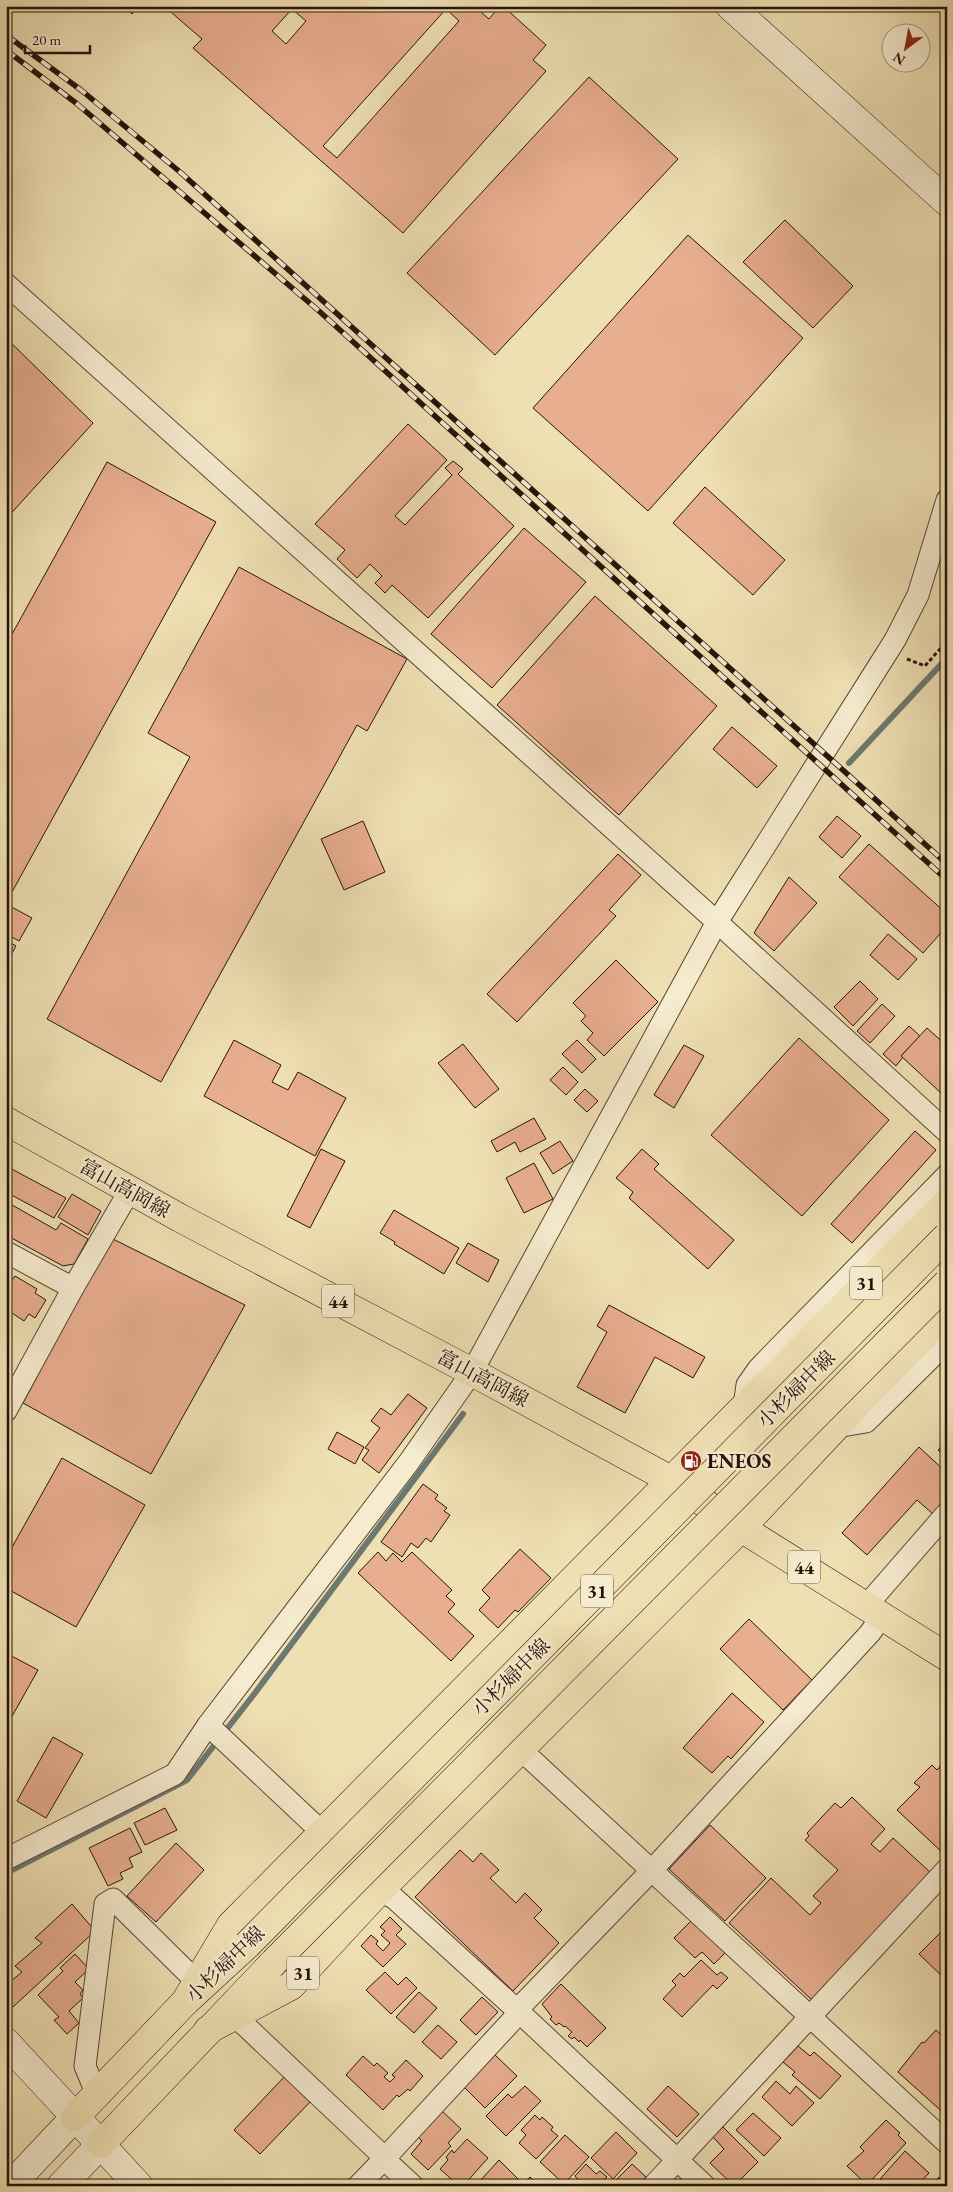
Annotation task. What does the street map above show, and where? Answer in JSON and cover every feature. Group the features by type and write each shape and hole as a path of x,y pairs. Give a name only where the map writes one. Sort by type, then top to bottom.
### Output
{"main road":[{"name":"富山高岡線","path":"6,1120 130,1190 671,1480 741,1528 947,1657"},
{"name":"31","path":"191,1992 231,1925 324,1834 947,1202"},
{"name":"小杉婦中線","path":"75,2117 191,1992 247,1945 947,1236"},
{"name":"小杉婦中線","path":"101,2144 274,1962 947,1283"},
{"name":"31","path":"208,2030 291,1986 380,1891 741,1528 862,1399 947,1313"}],"street":[{"path":"730,6 947,202"},
{"path":"6,284 718,922 947,1132"},
{"path":"6,1859 175,1774 208,1725 409,1462 472,1372 718,922 888,652 918,595 947,500"},
{"path":"744,1407 747,1385 759,1368 947,1175"},
{"path":"6,1411 73,1288 130,1190"},
{"path":"6,1252 73,1288"},
{"path":"836,1427 866,1422 947,1342"},
{"path":"358,2186 870,1633 874,1611 947,1512"},
{"path":"208,1725 324,1834"},
{"path":"520,1749 947,2143"},
{"path":"653,2186 946,1872"},
{"path":"380,1891 394,1898 705,2186"},
{"path":"96,2096 84,2066 105,1904 113,1899 191,1992"},
{"path":"235,2016 412,2186"},
{"path":"6,2042 139,2186"},
{"path":"10,2186 75,2117"},
{"path":"62,2186 101,2144"}],"path":[{"path":"888,652 925,666 947,641"}],"building":[{"path":"123,6 139,6 132,14"},
{"path":"164,6 474,6 489,19 500,6 503,6 546,45 533,60 546,71 403,233 193,48 202,39","holes":["292,9 306,21 286,44 272,31","446,9 459,21 337,158 323,146"]},
{"path":"589,77 678,159 495,355 407,273"},
{"path":"785,220 853,286 813,328 743,262"},
{"path":"688,235 803,338 648,511 533,408"},
{"path":"6,338 93,423 6,519"},
{"path":"408,424 447,460 395,516 405,525 452,475 445,468 453,461 463,469 458,474 514,526 428,618 392,585 385,593 375,583 382,576 370,564 357,578 337,559 345,550 315,524"},
{"path":"107,462 216,522 12,892 6,888 6,645"},
{"path":"705,487 785,560 753,595 673,523"},
{"path":"524,528 586,582 492,688 431,634"},
{"path":"239,567 407,659 367,731 357,725 161,1082 47,1019 190,757 148,733"},
{"path":"595,596 717,706 619,815 497,705"},
{"path":"732,727 777,766 757,788 713,749"},
{"path":"837,816 861,836 842,858 819,837"},
{"path":"363,821 385,872 344,890 321,839"},
{"path":"869,844 947,914 947,926 923,953 839,877"},
{"path":"618,854 641,875 609,910 616,916 517,1022 487,994"},
{"path":"789,877 817,903 774,951 754,933"},
{"path":"6,904 32,918 19,941 6,934"},
{"path":"888,934 917,959 898,980 870,955"},
{"path":"6,940 16,946 6,964"},
{"path":"616,960 658,1002 604,1056 587,1040 593,1033 581,1021 586,1016 573,1003"},
{"path":"860,981 878,999 853,1026 834,1007"},
{"path":"882,1004 895,1016 870,1043 857,1031"},
{"path":"909,1026 920,1036 901,1056 903,1057 896,1066 883,1054"},
{"path":"927,1028 947,1046 947,1087 941,1093 901,1056"},
{"path":"799,1038 889,1120 802,1216 711,1135"},
{"path":"234,1040 281,1065 272,1082 288,1090 298,1072 346,1098 315,1156 204,1096"},
{"path":"577,1040 596,1059 582,1073 562,1054"},
{"path":"463,1044 499,1089 475,1108 438,1063"},
{"path":"684,1045 704,1056 674,1108 654,1095"},
{"path":"563,1067 578,1082 566,1095 550,1080"},
{"path":"585,1089 598,1101 587,1112 574,1100"},
{"path":"534,1118 546,1139 520,1152 515,1142 497,1152 491,1141"},
{"path":"915,1131 936,1150 852,1243 831,1224"},
{"path":"560,1141 573,1161 553,1174 540,1153"},
{"path":"321,1149 345,1161 310,1228 287,1216"},
{"path":"642,1149 659,1164 654,1169 734,1240 708,1269 629,1198 633,1192 616,1178"},
{"path":"534,1163 553,1199 524,1213 506,1178"},
{"path":"6,1166 66,1198 54,1218 6,1192"},
{"path":"72,1194 101,1211 88,1235 58,1217"},
{"path":"6,1198 7,1202 56,1230 61,1223 88,1239 74,1264 63,1266 6,1235"},
{"path":"394,1210 459,1248 444,1274 394,1244 395,1242 380,1233"},
{"path":"111,1238 245,1305 151,1474 23,1403"},
{"path":"468,1243 499,1260 488,1282 456,1263"},
{"path":"15,1276 37,1289 35,1293 46,1300 35,1318 29,1314 24,1321 6,1309 6,1289"},
{"path":"609,1305 705,1357 693,1378 655,1357 625,1413 577,1387 607,1332 597,1326"},
{"path":"408,1394 427,1408 379,1473 362,1460 369,1450 365,1448 380,1428 371,1421 381,1408 391,1415"},
{"path":"337,1432 364,1447 355,1464 328,1449"},
{"path":"947,1441 947,1458 938,1450"},
{"path":"919,1447 947,1473 947,1498 933,1514 917,1500 867,1555 842,1533"},
{"path":"62,1458 145,1505 76,1627 6,1588 6,1558"},
{"path":"423,1484 438,1495 435,1499 447,1508 444,1511 450,1515 431,1542 426,1538 418,1548 411,1543 402,1557 381,1542"},
{"path":"520,1549 551,1578 518,1612 515,1610 498,1628 479,1610 490,1598 482,1590"},
{"path":"378,1552 386,1561 393,1553 402,1562 412,1552 452,1590 446,1596 455,1604 448,1612 474,1636 451,1661 358,1573"},
{"path":"749,1619 812,1680 783,1710 720,1649"},
{"path":"6,1653 38,1670 6,1727"},
{"path":"732,1693 764,1722 731,1759 728,1756 712,1773 683,1748"},
{"path":"53,1737 83,1754 46,1818 17,1801"},
{"path":"947,1759 947,1853 945,1855 897,1810 920,1787 914,1783 932,1765 937,1770"},
{"path":"852,1797 885,1829 871,1844 880,1852 893,1838 931,1873 812,2000 729,1923 771,1878 810,1915 821,1903 813,1896 838,1870 805,1840 809,1836 807,1833 835,1803 841,1808"},
{"path":"165,1808 177,1830 145,1845 134,1823"},
{"path":"710,1825 766,1878 725,1921 669,1869"},
{"path":"130,1828 142,1852 129,1858 133,1867 120,1873 123,1879 108,1886 89,1848"},
{"path":"176,1843 204,1870 156,1922 127,1896"},
{"path":"460,1850 473,1862 481,1853 499,1870 490,1878 516,1903 525,1893 542,1910 534,1918 559,1943 513,1991 415,1897"},
{"path":"72,1904 95,1931 13,2007 6,1999 6,1985 22,1972 15,1966 42,1943 35,1938"},
{"path":"390,1917 402,1929 396,1935 406,1944 383,1967 361,1946 371,1935 378,1941 376,1944 383,1951 390,1943 381,1935 385,1931 380,1927"},
{"path":"692,1920 725,1953 714,1964 702,1952 695,1958 674,1938"},
{"path":"947,1926 947,1981 919,1954"},
{"path":"75,1954 89,1969 75,1982 83,1990 80,1994 83,1998 69,2011 79,2023 67,2034 54,2020 59,2017 38,1995 63,1971 60,1968"},
{"path":"701,1960 717,1975 721,1972 728,1978 717,1989 713,1985 682,2017 663,1999 676,1985 672,1981 680,1973 684,1977"},
{"path":"385,1972 398,1985 406,1977 417,1988 391,2014 366,1990"},
{"path":"561,1984 606,2028 587,2047 580,2040 579,2042 574,2037 572,2039 568,2036 572,2032 565,2026 559,2023 556,2025 550,2019 552,2017 542,2004"},
{"path":"419,1992 437,2008 414,2033 396,2017"},
{"path":"482,1997 498,2012 476,2035 460,2020"},
{"path":"438,2025 457,2042 441,2059 422,2042"},
{"path":"936,2030 947,2040 947,2116 898,2072 922,2042 924,2043"},
{"path":"798,2046 810,2056 814,2052 841,2076 820,2099 792,2075 795,2072 783,2062"},
{"path":"495,2055 517,2076 485,2108 464,2087"},
{"path":"363,2056 374,2066 377,2063 388,2073 384,2077 390,2082 395,2077 392,2075 406,2060 423,2076 410,2091 408,2089 399,2097 397,2095 383,2110 346,2075"},
{"path":"284,2077 310,2102 260,2154 234,2130"},
{"path":"776,2081 790,2094 796,2086 814,2103 792,2126 762,2097"},
{"path":"525,2086 541,2101 506,2136 486,2116 508,2094 512,2098"},
{"path":"668,2086 699,2114 677,2137 647,2109"},
{"path":"440,2109 461,2129 448,2143 451,2146 428,2170 411,2154 422,2141 416,2135"},
{"path":"753,2113 781,2138 764,2156 736,2130"},
{"path":"535,2115 540,2120 542,2117 553,2127 551,2130 558,2136 536,2159 519,2143 526,2135 521,2130"},
{"path":"886,2120 900,2133 898,2135 906,2143 867,2185 847,2166 864,2151 860,2147"},
{"path":"723,2127 758,2162 734,2186 710,2163 724,2149 713,2137"},
{"path":"616,2132 637,2153 613,2179 591,2158"},
{"path":"565,2135 589,2157 564,2184 540,2162"},
{"path":"467,2139 488,2158 463,2186 459,2186 440,2169 448,2160 446,2157 452,2150 454,2153"},
{"path":"905,2151 929,2173 917,2186 887,2186 880,2179"},
{"path":"499,2160 518,2179 512,2186 481,2186 479,2182"},
{"path":"586,2164 596,2174 600,2171 607,2177 604,2180 610,2186 583,2186 575,2176"},
{"path":"632,2164 646,2177 637,2186 622,2186 616,2180"},
{"path":"530,2177 539,2186 521,2186"},
{"path":"939,2177 947,2186 931,2186"}],"waterway":[{"path":"849,763 947,658"},
{"path":"6,1873 187,1780 255,1693 463,1414"}],"railway":[{"path":"6,35 81,90 180,172 947,864"},
{"path":"6,50 76,103 319,311 947,880"}],"place":[{"name":"ENEOS","path":"691,1461"}]}
